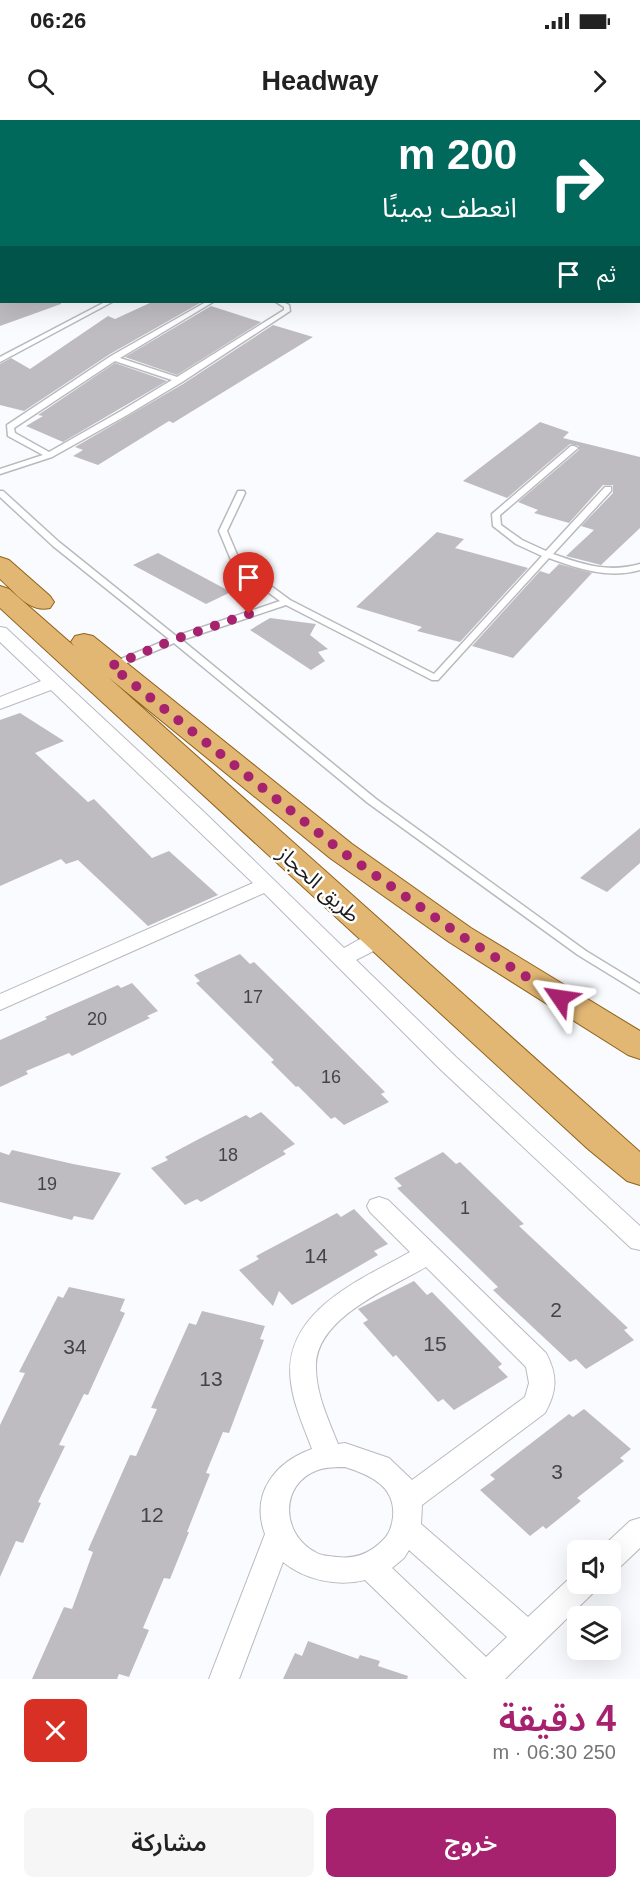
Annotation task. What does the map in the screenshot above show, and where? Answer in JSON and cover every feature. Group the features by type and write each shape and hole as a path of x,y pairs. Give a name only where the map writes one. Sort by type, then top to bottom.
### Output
{"main road":[{"name":"طريق الحجاز","path":"0,565 111,666 341,851 460,935 640,1047"},
{"name":"طريق الحجاز","path":"0,594 601,1140 640,1172"},
{"path":"601,1140 628,1146 640,1146"}],"street":[{"path":"0,632 267,884 448,1063 640,1241"},
{"path":"0,703 54,682"},
{"path":"0,1003 267,884"},
{"path":"343,958 379,939"},
{"path":"379,1206 537,1361 544,1383 542,1394 535,1405 407,1500"},
{"path":"328,1456 304,1382 303,1365 306,1348 313,1332 324,1317 339,1305 428,1254"},
{"path":"328,1456 354,1457 377,1464 391,1474 401,1486 407,1500 409,1514 407,1530 397,1547 389,1555 370,1566 352,1571 317,1568 301,1560 288,1550 278,1536 274,1522 273,1507 277,1492 285,1479 297,1469 328,1456"},
{"path":"407,1530 528,1636"},
{"path":"621,1548 640,1530"},
{"path":"224,1679 278,1536"},
{"path":"370,1566 485,1678 572,1594"}],"lane":[{"path":"0,360 107,303"},
{"path":"49,455 17,439 11,434 10,427 114,358 208,303"},
{"path":"0,472 49,455 179,380 287,311 287,306 281,303"},
{"path":"114,358 179,380"},
{"path":"574,448 496,514 497,526 507,536 548,554 605,571 628,571 640,567"},
{"path":"241,493 223,531 237,565 287,602 435,678 608,489"},
{"path":"0,493 56,544 173,640 236,688 372,801 582,953 640,989"},
{"path":"111,666 173,640 287,602"}],"building":[{"path":"0,303 61,303 61,304 0,326"},
{"path":"150,303 200,303 110,354 24,411 0,405 0,364 11,358 30,369 108,316 115,319"},
{"path":"211,306 261,322 177,375 125,357"},
{"path":"273,325 313,337 173,423 169,421 98,465 73,456 83,450 75,447 183,384"},
{"path":"115,363 167,381 63,442 26,426 43,416 38,415"},
{"path":"540,422 569,432 563,438 640,457 640,528 601,565 566,556 594,530 581,526 613,493 613,485 603,485 569,523 534,513 538,510 518,502 579,450 579,446 570,444 507,498 463,481"},
{"path":"437,532 464,539 455,548 528,568 460,642 417,631 422,627 356,607"},
{"path":"158,553 231,592 206,604 133,565"},
{"path":"559,564 592,573 513,658 472,646 540,571 549,574"},
{"path":"270,618 316,624 310,635 328,649 318,652 325,661 311,670 250,630"},
{"path":"20,713 64,741 35,753 88,802 94,799 152,858 169,851 218,895 148,926 78,860 66,864 61,859 0,886 0,720"},
{"path":"640,828 640,863 607,892 580,878"},
{"path":"240,954 250,964 254,962 304,1011 385,1092 381,1094 389,1102 344,1125 335,1117 331,1119 298,1086 296,1087 271,1062 274,1060 196,983 200,981 194,975"},
{"path":"132,983 158,1011 147,1016 150,1018 72,1056 69,1053 26,1071 28,1074 0,1087 0,1040 47,1019 45,1017 118,985 121,988"},
{"path":"261,1112 295,1144 283,1151 286,1154 201,1202 197,1199 185,1205 151,1168 168,1160 165,1157 246,1115 250,1118"},
{"path":"12,1150 121,1173 93,1220 74,1216 72,1220 0,1202 0,1152 9,1155"},
{"path":"443,1152 456,1164 460,1162 524,1224 519,1226 628,1328 624,1330 634,1340 586,1369 576,1359 570,1362 493,1290 498,1287 397,1188 402,1186 394,1178"},
{"path":"354,1209 388,1244 374,1251 378,1255 292,1305 279,1291 273,1306 239,1270 259,1259 256,1256 337,1213 341,1217"},
{"path":"414,1281 427,1295 432,1292 502,1364 498,1367 508,1377 454,1410 443,1399 438,1402 396,1355 393,1357 363,1323 368,1320 358,1309"},
{"path":"69,1287 125,1299 120,1311 125,1313 88,1395 84,1394 59,1445 65,1446 38,1502 41,1503 23,1543 16,1541 0,1577 0,1425 25,1373 19,1372 58,1296 63,1298"},
{"path":"202,1311 265,1326 260,1339 264,1340 229,1433 223,1432 206,1473 210,1474 170,1579 164,1578 143,1628 149,1630 129,1677 119,1674 117,1679 32,1679 64,1607 72,1609 93,1552 88,1550 130,1455 136,1456 157,1409 151,1408 189,1323 196,1325"},
{"path":"584,1409 631,1449 620,1458 624,1461 577,1498 581,1501 546,1529 543,1526 530,1536 480,1490 495,1479 490,1475 569,1414 573,1417"},
{"path":"308,1641 358,1659 360,1655 380,1661 378,1666 408,1676 407,1679 283,1679 295,1653 302,1656"}],"route":[{"path":"249,614 173,640 111,666 341,851 460,935 560,998"}]}
